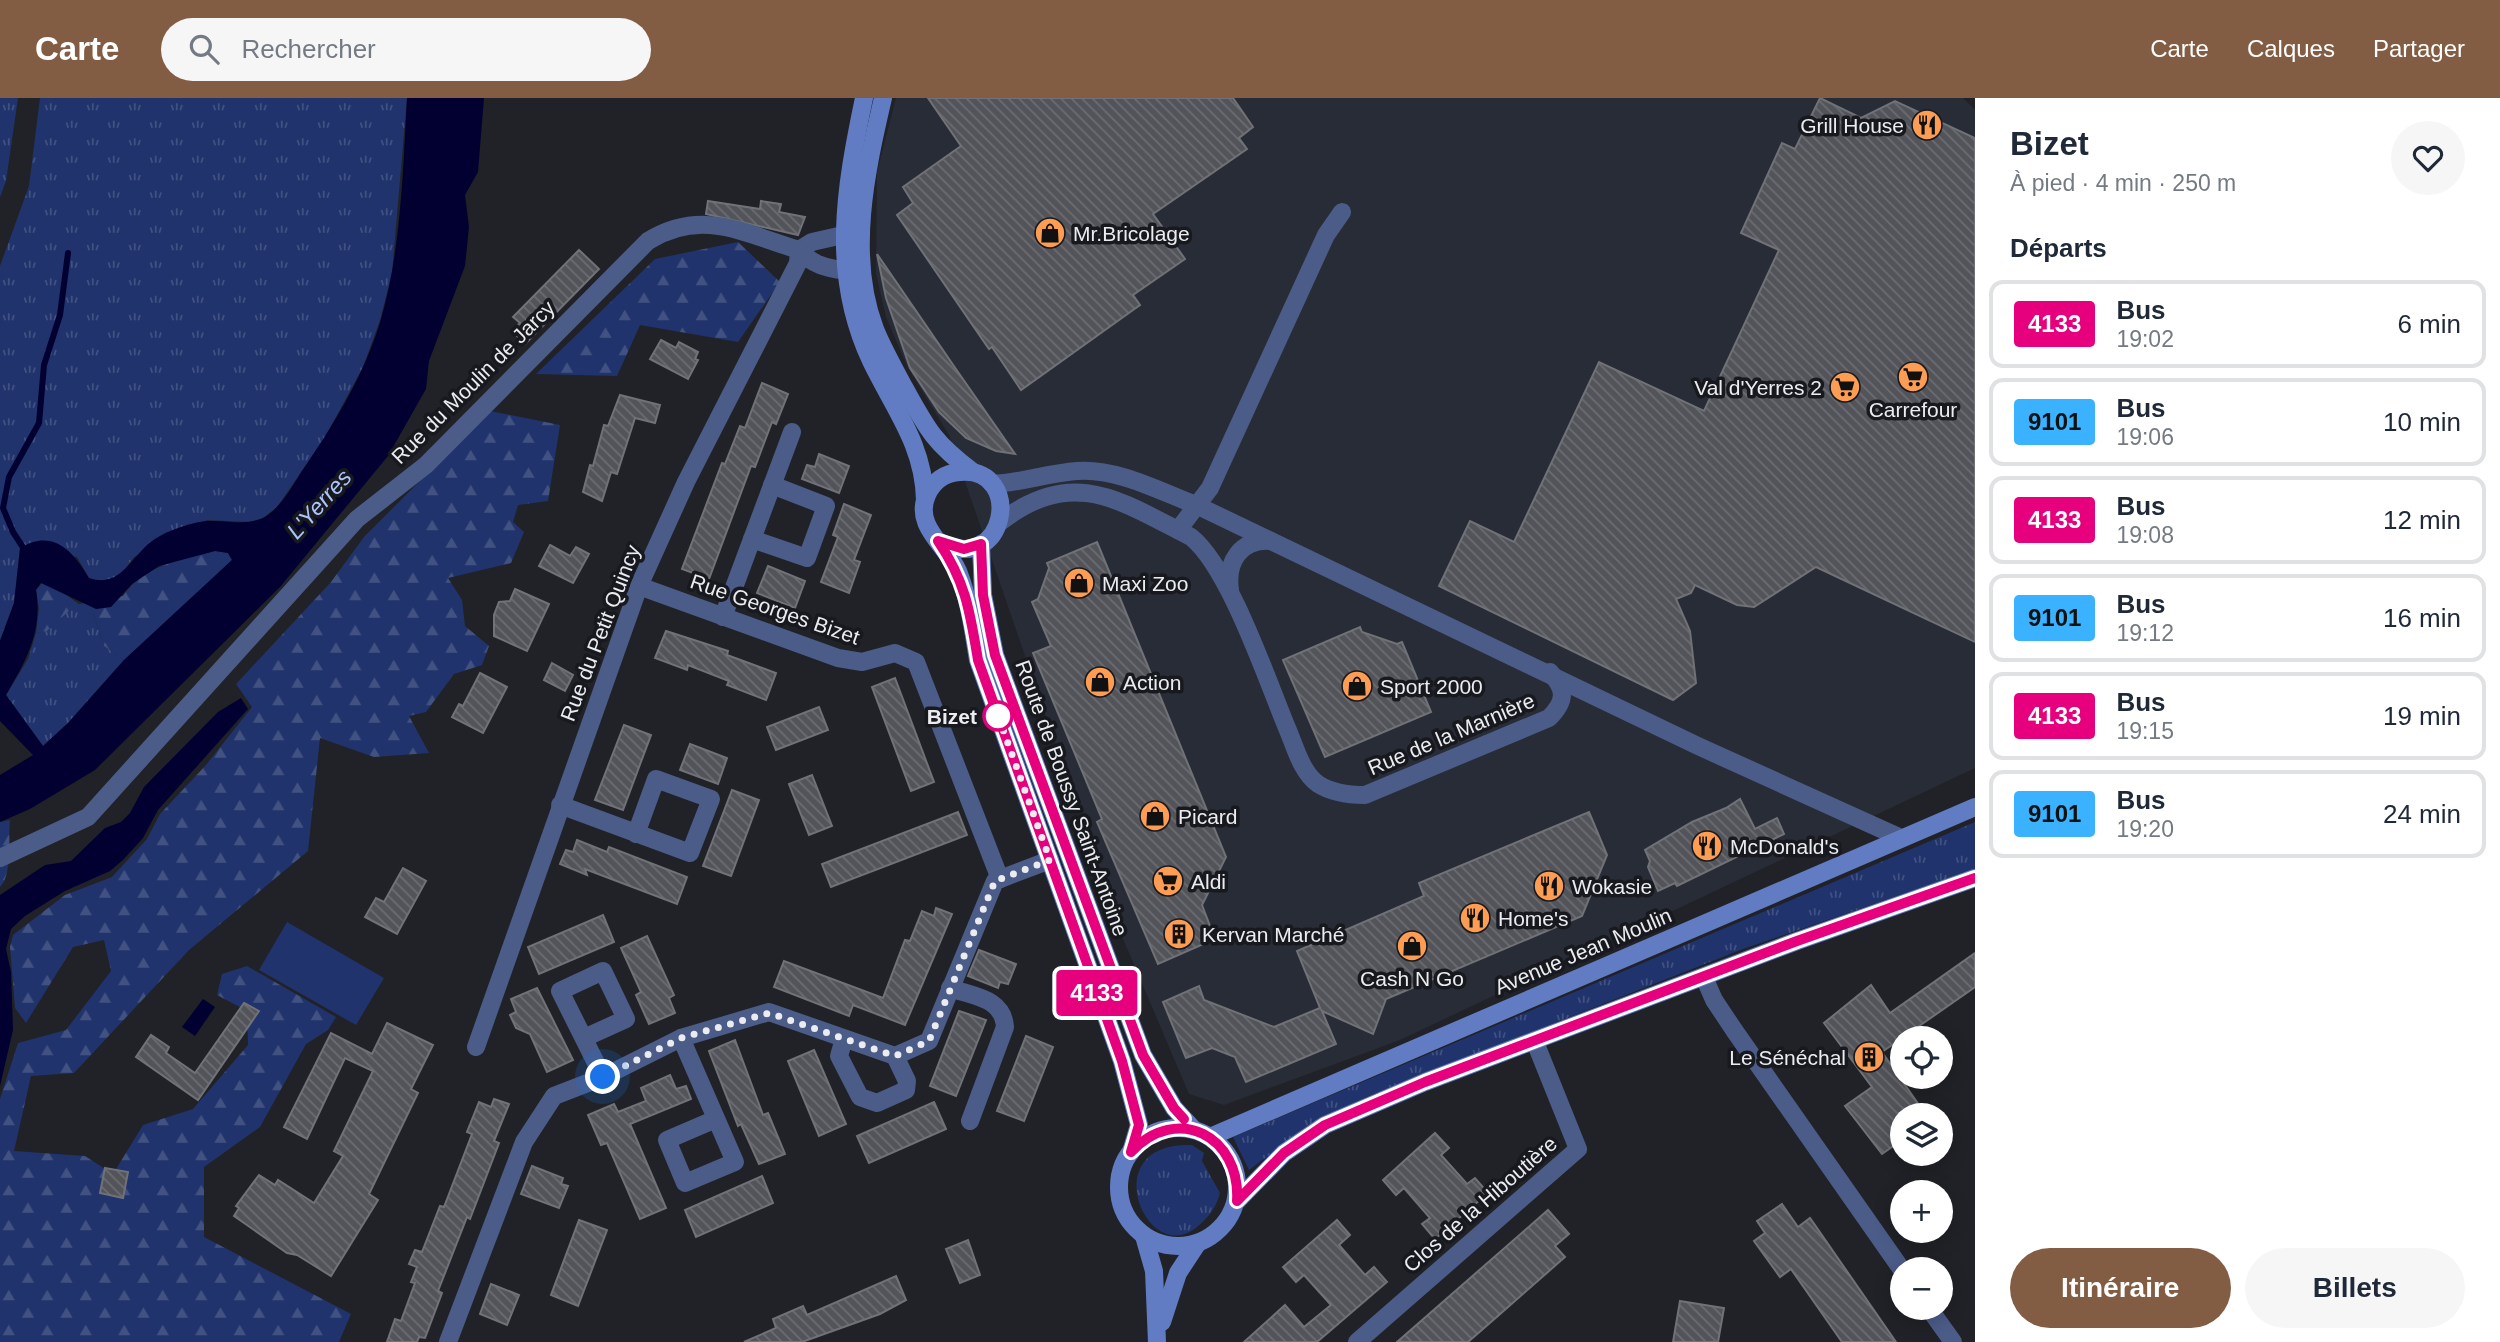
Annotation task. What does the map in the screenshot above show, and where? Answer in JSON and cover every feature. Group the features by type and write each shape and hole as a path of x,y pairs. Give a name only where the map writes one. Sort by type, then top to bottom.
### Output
{"main road":[{"path":"864,98 843,234 853,311 870,359 919,453 924,473 926,523 938,541 964,549 989,539 999,523 1001,502 992,484 937,444 875,328 866,288 862,211 865,178 883,98"},
{"path":"925,500 940,478 950,474 973,472"},
{"name":"Route de Boussy Saint-Antoine","path":"938,541 957,568 967,598 978,660 1129,1083 1139,1125 1131,1152"},
{"name":"Route de Boussy Saint-Antoine","path":"981,544 983,595 995,655 1143,1055 1174,1108 1202,1134"},
{"name":"Avenue Jean Moulin","path":"1202,1134 1975,807"},
{"path":"1237,1201 1238,1182 1233,1164 1223,1149 1202,1134 1180,1128 1153,1134 1131,1152 1121,1174 1120,1200 1133,1226 1144,1236 1161,1244 1179,1247 1198,1244 1221,1229 1237,1201 1284,1153 1325,1125 1425,1082 1975,878"},
{"path":"1144,1236 1154,1271 1157,1340"},
{"path":"1157,1340 1171,1288 1198,1244"}],"street":[{"path":"1178,530 1210,488 1326,235 1342,212"},
{"name":"Rue du Moulin de Jarcy","path":"0,858 88,817 357,519 426,465 648,241 666,230 687,224 711,223 799,250 807,260 826,268 846,271"},
{"path":"799,250 812,242 843,234"},
{"name":"Rue du Petit Quincy","path":"476,1047 639,586 686,482 798,263 799,250"},
{"path":"723,617 792,432"},
{"name":"Rue de la Marnière","path":"992,484 1017,483 1075,471 1092,471 1118,476 1196,505 1550,672 1698,746 1901,838"},
{"path":"752,539 807,558 812,545 826,506 772,485"},
{"name":"Rue de la Marnière","path":"999,523 1025,504 1063,493 1082,491 1109,496 1178,530 1203,546 1231,594 1300,760 1319,784 1336,792 1365,795 1549,718 1562,702 1563,694 1550,672"},
{"name":"Rue de la Marnière","path":"1231,594 1228,576 1238,552 1249,543 1274,541"},
{"name":"Rue Georges Bizet","path":"639,586 838,658 862,662 895,653 916,662 1000,879"},
{"path":"560,806 636,834 691,853 711,799 656,779 636,834"},
{"path":"448,1342 524,1142 554,1096 603,1077 681,1038 769,1013 895,1056 929,1041 995,881 1050,860"},
{"path":"1704,977 1714,1000 1734,1030 1893,1257"},
{"path":"950,988 998,1006 1004,1014 1004,1027 970,1121"},
{"path":"584,1038 603,1077"},
{"path":"681,1038 716,1119"},
{"path":"844,1039 839,1056 860,1097 877,1103 906,1090 907,1081 895,1056"},
{"name":"Clos de la Hiboutière","path":"1357,1342 1578,1149 1535,1042"},
{"path":"1937,1320 1953,1342"}],"shaded area":[{"path":"896,98 1963,98 1975,110 1975,768 1400,1040 1224,1105 1189,1094 1121,934 949,435 907,366 886,317 876,274 877,172"}],"green space":[{"path":"0,98 18,98 6,181 0,197"},
{"path":"40,98 407,98 392,273 380,320 363,367 324,439 277,507 263,518 249,522 207,520 134,557 118,578 102,582 89,578 77,557 20,548 14,603 0,640 0,266 29,186"},
{"path":"738,242 780,282 738,342 640,325 617,376 536,374 655,259"},
{"path":"490,411 560,425 548,501 518,505 513,522 524,532 511,563 448,578 462,600 465,626 489,646 482,665 454,674 426,712 409,716 429,753 374,757 320,738 308,851 189,950 74,1073 31,1076 14,1151 85,1156 113,1174 143,1125 193,1109 248,1045 247,1011 217,995 222,974 247,966 336,1017 328,1030 306,1044 260,1127 204,1167 204,1237 351,1314 339,1342 0,1342 0,1099 18,1043 66,1030 111,971 104,940 73,947 26,1023 15,1008 10,947 13,935 65,895 112,877 147,839 160,814 206,765 252,707 236,684 331,582 364,537"},
{"path":"215,551 228,553 232,560 124,660 104,646 94,615 73,607 47,631 36,633 39,608 36,590 42,583 56,588 79,604 123,596 141,577 164,565"},
{"path":"73,606 94,615 104,646 124,660 68,723 43,746 6,695 28,659 36,633 47,631"},
{"path":"10,820 7,874 0,887 0,822"},
{"path":"1975,822 1975,869 1743,949 1371,1095 1317,1120 1249,1170 1233,1137"},
{"path":"287,922 384,978 356,1025 259,970"},
{"path":"1192,1145 1204,1153 1202,1161 1220,1193 1212,1212 1197,1227 1178,1235 1161,1231 1147,1218 1139,1200 1137,1180 1144,1162 1162,1149"}],"water":[{"name":"L'Yerres","path":"407,98 484,98 478,172 465,195 469,227 465,266 429,361 426,389 388,456 280,587 95,770 30,809 0,822 0,775 33,755 0,721 0,641 14,603 20,548 42,540 61,545 76,559 89,578 101,580 119,574 150,542 171,531 204,521 257,520 276,508 339,413 375,338 393,266 400,210","holes":["215,551 228,553 232,560 124,660 68,723 43,746 6,695 31,645 37,619 36,590 41,583 96,609 111,607 132,584 159,566"]},
{"path":"241,698 248,709 158,810 143,838 123,860 110,871 65,891 25,916 11,929 6,949 11,972 13,1030 0,1086 0,895 45,865 71,861 105,828 121,822 130,813 144,787 218,712"},
{"path":"203,999 215,1007 195,1036 182,1027"}],"building":[{"name":"Mr.Bricolage","path":"928,98 1233,98 1253,127 1239,138 1247,149 1153,214 1185,259 1133,295 1140,305 1021,390 992,347 989,349 897,215 913,203 903,187 961,146"},
{"name":"Val d'Yerres 2","path":"1820,98 1861,118 1895,101 1975,138 1975,642 1816,567 1754,607 1737,605 1695,585 1691,593 1676,599 1690,631 1696,683 1673,700 1439,586 1470,521 1514,542 1599,362 1704,411 1779,250 1741,233 1782,143 1795,149"},
{"path":"708,201 760,209 761,201 781,204 779,212 805,217 798,235 706,214"},
{"path":"579,250 599,269 525,344 512,331 520,323 513,317"},
{"path":"877,254 1015,454 996,451 966,438 939,412 910,368 886,298"},
{"path":"661,340 676,348 679,342 698,352 695,359 698,360 688,379 650,359"},
{"path":"762,383 788,394 776,424 772,422 755,467 751,466 709,579 682,569 722,463 725,464 740,426 745,428"},
{"path":"620,395 660,405 655,423 635,418 617,474 611,472 602,501 583,492 604,425 608,426"},
{"path":"819,454 849,466 839,493 802,479 807,465 815,467"},
{"path":"844,504 871,515 854,560 860,562 849,593 821,582 838,537 833,535"},
{"path":"1097,542 1226,857 1202,905 1215,939 1158,964 1097,822 1102,819 1033,653 1051,646 1032,602 1038,599 1049,568 1047,563"},
{"path":"550,545 570,556 576,547 589,554 573,583 539,566"},
{"path":"768,566 805,581 795,608 757,593"},
{"path":"515,589 549,604 527,651 494,636 494,615 499,602 510,601"},
{"name":"Sport 2000","path":"1360,627 1362,632 1397,644 1402,642 1431,712 1325,757 1283,660"},
{"path":"666,631 728,651 727,655 776,673 766,700 727,685 729,681 688,665 687,670 655,658"},
{"path":"552,663 573,675 565,691 544,680"},
{"path":"480,673 507,687 483,733 452,717 459,704 463,706"},
{"path":"895,678 934,782 911,791 872,687"},
{"path":"819,707 828,730 776,750 767,727"},
{"path":"624,725 651,735 623,810 595,800"},
{"path":"690,744 727,758 718,784 680,770"},
{"path":"812,775 832,826 809,835 789,784"},
{"path":"732,790 759,800 731,876 703,866"},
{"name":"McDonald's","path":"1740,799 1755,829 1777,818 1784,834 1677,886 1675,883 1658,891 1648,867 1650,861 1645,850 1692,822"},
{"path":"958,812 967,835 831,887 822,864"},
{"path":"1589,812 1607,855 1582,916 1386,999 1373,1034 1322,1011 1336,1044 1246,1082 1235,1057 1212,1048 1186,1058 1163,1002 1199,986 1204,1000 1274,1027 1320,1008 1297,951 1424,896 1419,883"},
{"path":"577,840 607,852 609,847 687,877 677,904 585,869 587,875 560,864 566,850 573,852"},
{"path":"403,868 426,881 397,934 365,917 376,898 384,902"},
{"path":"936,908 952,914 905,1025 853,1005 849,1016 774,987 784,961 883,998 905,940 910,941 922,911 934,916"},
{"path":"603,915 614,942 539,974 528,947"},
{"path":"647,936 674,995 669,998 675,1013 649,1024 636,995 641,992 621,948"},
{"path":"979,950 1016,964 1008,984 1000,982 998,988 968,976"},
{"name":"Le Sénéchal","path":"1975,953 1975,987 1919,1026 1890,1026 1890,1046 1882,1052 1890,1063 1890,1089 1908,1089 1918,1103 1890,1103 1890,1148 1882,1154 1845,1106 1872,1087 1824,1023 1871,985 1890,1013"},
{"path":"537,988 573,1060 547,1072 530,1034 516,1028 510,1015 516,1012 511,999"},
{"path":"244,1003 259,1011 198,1100 136,1057 151,1035 169,1047 166,1053 195,1073"},
{"path":"959,1011 986,1020 956,1096 930,1086"},
{"path":"387,1023 433,1045 411,1089 418,1093 369,1194 378,1200 331,1276 297,1255 287,1253 234,1216 239,1208 236,1206 259,1175 275,1185 278,1180 314,1203 343,1156 334,1151 373,1071 345,1058 307,1139 284,1127 331,1033 372,1054"},
{"path":"1026,1036 1053,1047 1024,1121 997,1111"},
{"path":"735,1040 763,1115 768,1113 785,1154 759,1164 741,1124 738,1126 709,1051"},
{"path":"814,1050 846,1124 819,1136 788,1061"},
{"path":"670,1075 676,1089 686,1086 691,1099 630,1124 666,1208 640,1219 607,1143 601,1145 588,1115 614,1104 618,1112 646,1101 641,1088"},
{"path":"494,1099 509,1104 494,1141 499,1143 470,1219 467,1217 438,1291 442,1293 425,1338 419,1337 417,1342 387,1342 395,1319 401,1321 415,1283 411,1282 417,1267 409,1264 415,1250 422,1252 440,1206 444,1207 472,1134 467,1132 479,1102 491,1107"},
{"path":"934,1102 946,1129 869,1163 857,1136"},
{"path":"1435,1133 1449,1148 1441,1155 1467,1184 1475,1178 1488,1193 1435,1239 1422,1224 1430,1218 1404,1188 1396,1195 1383,1180"},
{"path":"532,1166 563,1178 561,1184 568,1186 559,1208 521,1194"},
{"path":"105,1168 128,1172 123,1198 100,1193"},
{"path":"762,1176 773,1203 696,1237 685,1210"},
{"path":"1782,1204 1798,1227 1810,1218 1896,1342 1842,1342 1791,1269 1780,1277 1754,1241 1765,1233 1757,1221"},
{"path":"1548,1210 1569,1234 1555,1246 1565,1257 1499,1315 1468,1342 1397,1342"},
{"path":"579,1220 607,1230 578,1306 551,1295"},
{"path":"1337,1220 1350,1235 1339,1245 1365,1275 1374,1267 1387,1282 1317,1342 1244,1342 1285,1305 1304,1327 1331,1305 1304,1275 1296,1282 1283,1267"},
{"path":"968,1240 980,1275 960,1283 946,1249"},
{"path":"896,1276 906,1300 880,1314 802,1342 744,1342 776,1328 773,1319 803,1306 807,1315"},
{"path":"491,1284 519,1295 507,1325 480,1314"},
{"path":"1680,1301 1724,1308 1718,1342 1673,1342"}],"waterway":[{"path":"26,552 13,532 3,508 9,477 39,423 44,365 60,315 68,253"}],"bus line":[{"name":"4133","path":"1184,1119 1174,1108 1143,1055 995,655 983,595 981,544 964,549 938,541 957,568 967,598 978,660 1129,1083 1139,1125 1131,1152 1140,1142 1166,1129 1194,1130 1210,1137 1223,1149 1233,1164 1238,1182 1237,1201 1284,1153 1325,1125 1425,1082 1797,941 1975,878"}],"place":[{"name":"Grill House","path":"1927,125"},
{"name":"Mr.Bricolage","path":"1050,233"},
{"name":"Carrefour","path":"1913,377"},
{"name":"Val d'Yerres 2","path":"1845,387"},
{"name":"Maxi Zoo","path":"1079,583"},
{"name":"Action","path":"1100,682"},
{"name":"Sport 2000","path":"1357,686"},
{"name":"Bizet","path":"998,716"},
{"name":"Picard","path":"1155,816"},
{"name":"McDonald's","path":"1707,846"},
{"name":"Aldi","path":"1168,881"},
{"name":"Wokasie","path":"1549,886"},
{"name":"Home's","path":"1475,918"},
{"name":"Kervan Marché","path":"1179,934"},
{"name":"Cash N Go","path":"1412,946"},
{"name":"Le Sénéchal","path":"1869,1057"}],"route":[{"path":"603,1077 681,1038 769,1013 895,1056 929,1041 995,881 1050,860 996,710 998,716"}]}
